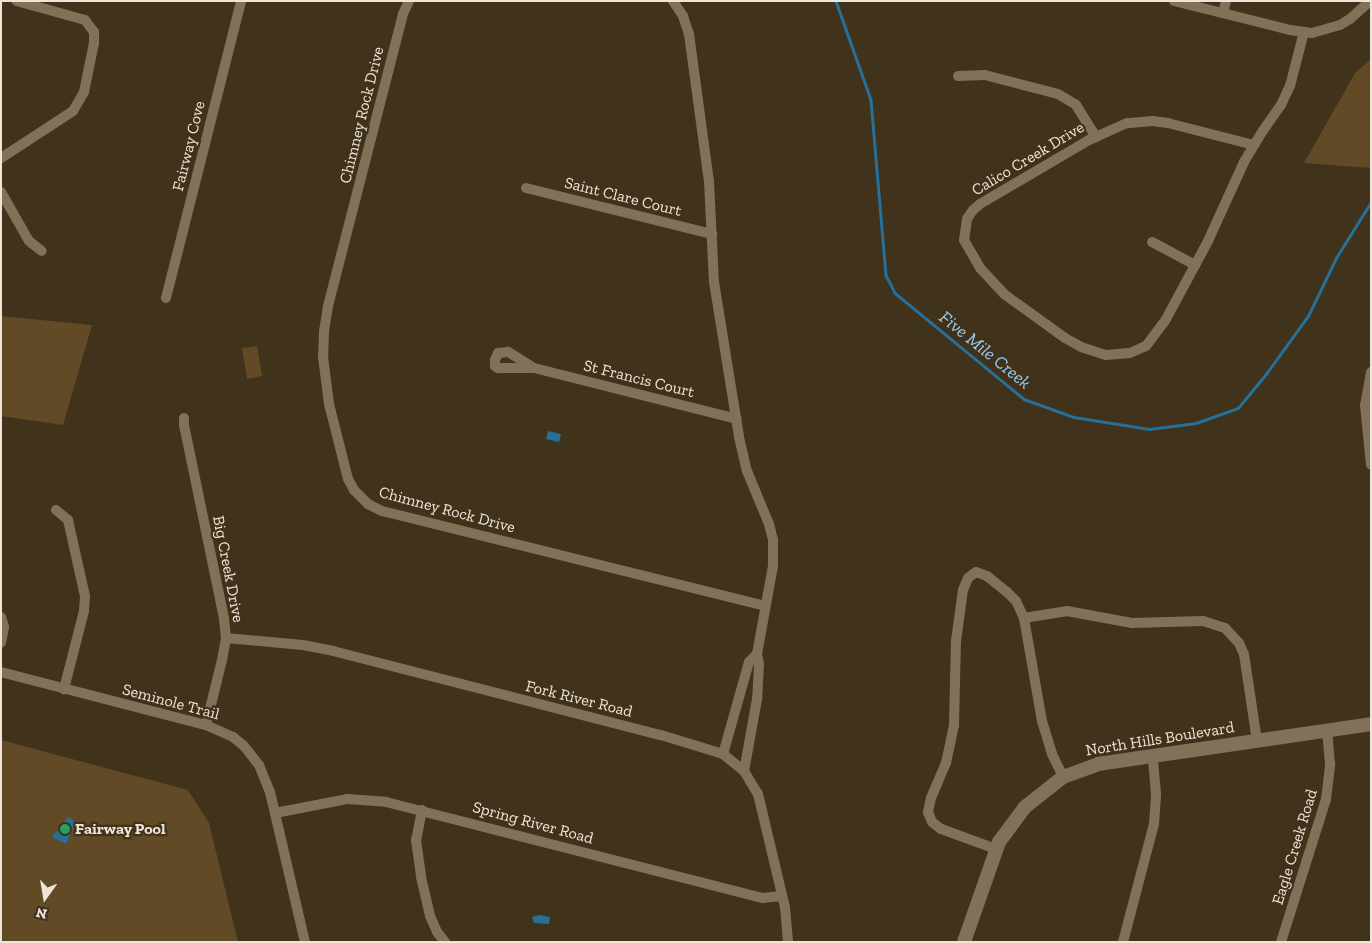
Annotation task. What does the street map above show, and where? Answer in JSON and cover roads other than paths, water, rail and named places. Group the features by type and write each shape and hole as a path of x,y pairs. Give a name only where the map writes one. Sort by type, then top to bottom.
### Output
{"street":[{"path":"1,158 73,111 84,92 94,43 94,32 85,20 17,1"},
{"name":"Fairway Cove","path":"166,298 241,1"},
{"name":"Chimney Rock Drive","path":"409,1 398,33 328,306 324,332 325,382 339,444 354,490 368,504 382,511 765,606"},
{"path":"673,1 683,16 689,34 710,181 714,282 737,419 747,471 768,519 773,540 773,566 757,654 759,664 757,699 744,771"},
{"path":"1174,1 1304,32 1322,31 1340,25 1350,19 1370,1"},
{"path":"1223,14 1226,1"},
{"name":"Calico Creek Drive","path":"1254,145 1152,121 1126,123 1096,136 973,210 966,224 964,240 980,268 1019,306 1065,338 1094,352 1118,355 1141,349 1155,337 1195,265 1254,145 1281,105 1290,86 1304,32"},
{"path":"958,76 986,74 1058,94 1076,105 1096,136"},
{"name":"Saint Clare Court","path":"526,188 712,234"},
{"path":"1,192 29,241 42,251"},
{"path":"1152,242 1195,265"},
{"name":"St Francis Court","path":"534,368 737,419"},
{"path":"1371,372 1365,405 1371,465"},
{"name":"Big Creek Drive","path":"184,418 221,600 226,638 216,692 206,725"},
{"path":"56,510 68,520 85,596 84,611 64,689"},
{"path":"996,849 941,830 932,822 928,812 931,798 946,764 954,726 956,651 961,599 968,578 979,572 1013,598 1024,618 1044,731 1063,777"},
{"path":"1024,618 1067,611 1132,623 1203,621 1220,625 1233,634 1244,654 1257,741"},
{"path":"1,617 4,627 1,642"},
{"name":"Fork River Road","path":"226,638 303,645 333,651 662,735 723,754 744,771 756,790 764,810 782,896 788,942"},
{"path":"723,754 749,662 757,654"},
{"name":"Seminole Trail","path":"1,672 206,725 233,736 251,753 265,778 305,942"},
{"name":"North Hills Boulevard","path":"964,942 996,849 1010,825 1021,810 1063,777 1098,764 1371,724"},
{"name":"Eagle Creek Road","path":"1282,942 1326,799 1330,764 1327,731"},
{"path":"1123,942 1154,824 1156,794 1153,756"},
{"name":"Spring River Road","path":"274,813 347,799 386,802 763,898 782,896"},
{"path":"422,810 416,840 421,877 430,916 445,942"}],"water":[{"path":"548,431 561,434 559,442 546,439"},
{"name":"Fairway Pool","path":"68,817 76,822 66,844 52,837"},
{"path":"539,915 550,917 549,924 534,923 532,917"}],"waterway":[{"name":"Five Mile Creek","path":"836,1 871,100 886,275 895,293 1024,399 1074,417 1149,429 1196,423 1238,408 1266,374 1308,316 1336,258 1371,202"}],"place":[{"name":"Fairway Pool","path":"65,829"}]}
